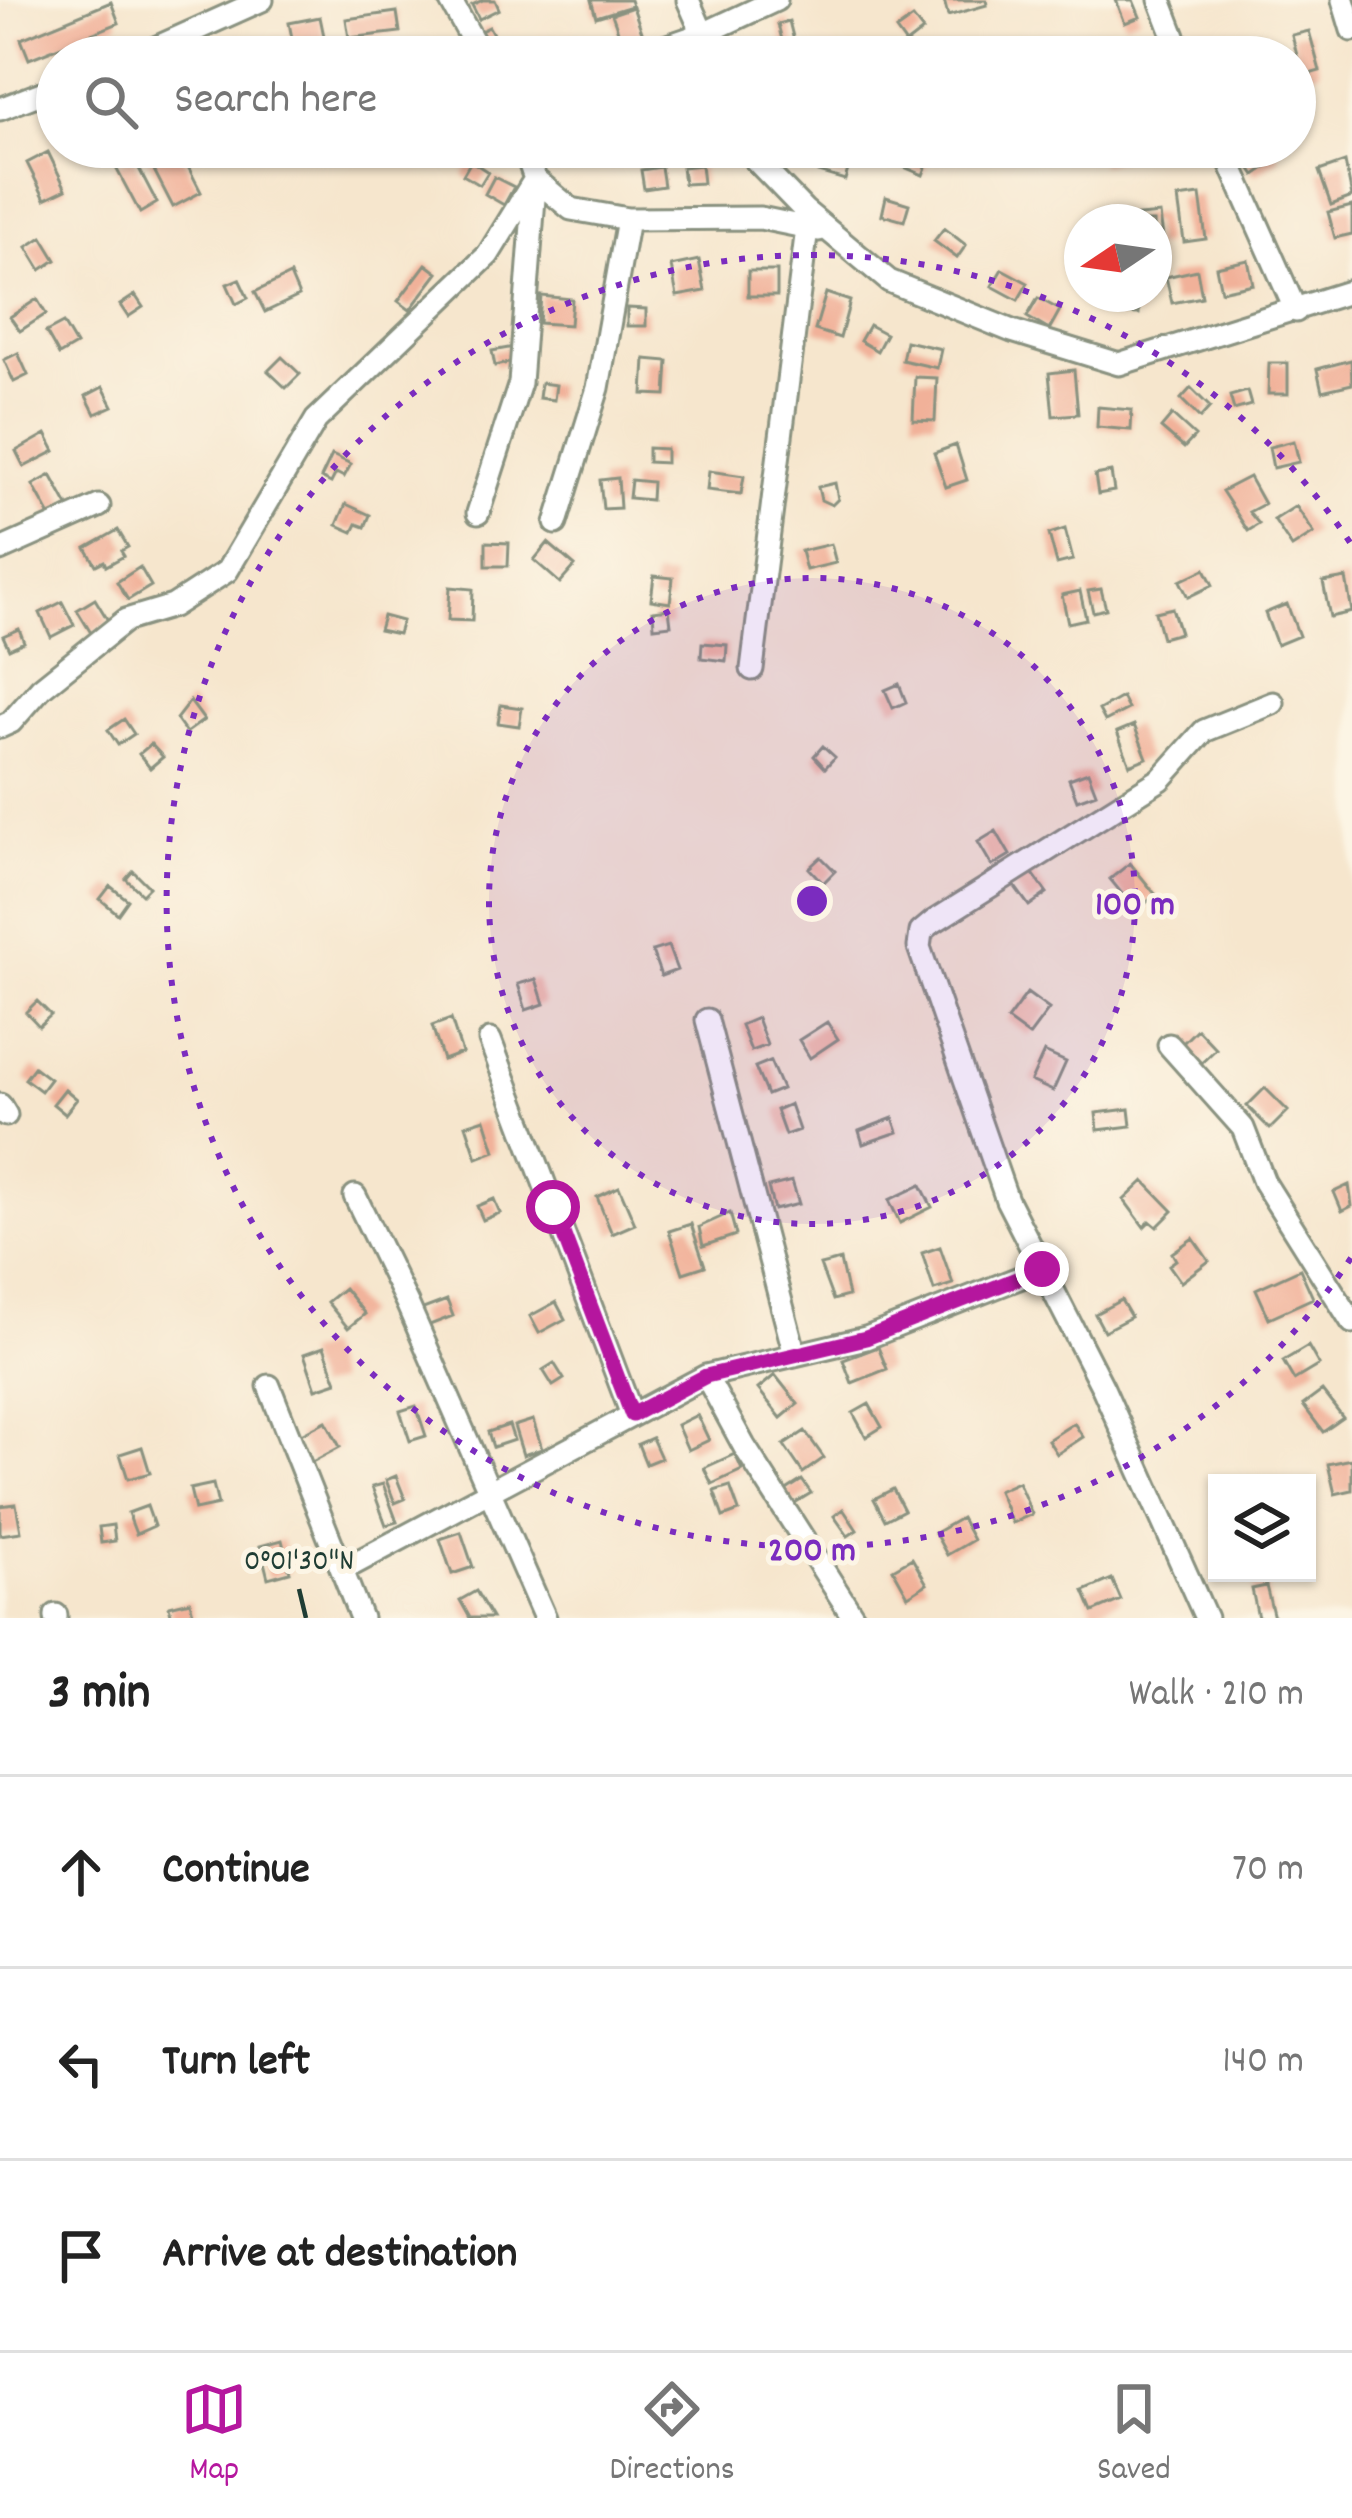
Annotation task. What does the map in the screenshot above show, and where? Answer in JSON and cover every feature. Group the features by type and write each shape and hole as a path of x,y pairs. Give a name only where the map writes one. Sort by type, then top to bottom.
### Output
{"street":[{"path":"182,36 262,0"},
{"path":"450,0 470,36"},
{"path":"688,0 706,36"},
{"path":"696,36 776,0"},
{"path":"1160,0 1174,36"},
{"path":"1342,0 1352,30"},
{"path":"0,109 36,95"},
{"path":"478,513 520,383 535,178 531,168"},
{"path":"764,168 831,233 889,280 1012,331 1119,364 1352,291"},
{"path":"1232,168 1296,310"},
{"path":"535,178 571,209 628,219 760,218 831,233"},
{"path":"0,727 11,722 40,688 126,620 173,606 227,572 316,420 488,255 535,178"},
{"path":"556,523 598,388 628,219"},
{"path":"752,669 807,228"},
{"path":"0,550 98,506"},
{"path":"1206,1618 1103,1388 1007,1200 919,947 921,932 1161,779 1204,731 1274,703"},
{"path":"707,1020 794,1355"},
{"path":"490,1040 632,1415"},
{"path":"1169,1045 1244,1129 1264,1183 1352,1322"},
{"path":"355,1196 544,1618"},
{"path":"344,1569 706,1376 866,1338 1042,1269"},
{"path":"706,1376 744,1446 854,1618"},
{"path":"268,1386 361,1618"}],"building":[{"path":"495,0 499,9 479,19 472,5"},
{"path":"591,0 630,0 632,6 596,17"},
{"path":"944,0 986,0 987,5 948,16"},
{"path":"1116,0 1133,0 1140,17 1125,23"},
{"path":"111,2 119,23 86,36 36,36 36,56 29,59 21,39"},
{"path":"633,7 643,36 620,36 612,14"},
{"path":"397,12 400,32 349,36 346,19"},
{"path":"320,17 324,36 292,36 289,23"},
{"path":"913,18 923,31 900,36 896,30"},
{"path":"789,21 793,36 781,36 778,24"},
{"path":"36,158 36,168 56,168 66,189 45,199 27,163"},
{"path":"1345,162 1352,197 1331,205 1319,171"},
{"path":"116,168 139,168 157,203 140,213"},
{"path":"153,168 189,168 201,192 173,207"},
{"path":"467,168 488,172 480,185 463,175"},
{"path":"661,168 664,186 644,189 641,170"},
{"path":"682,168 701,168 703,183 684,184"},
{"path":"819,168 848,168 845,180 818,172"},
{"path":"494,177 514,187 504,205 485,194"},
{"path":"1200,195 1206,239 1184,242 1178,198"},
{"path":"886,197 909,204 904,221 882,215"},
{"path":"1352,206 1352,234 1335,238 1328,212"},
{"path":"944,228 966,245 957,258 934,241"},
{"path":"42,237 56,260 41,270 27,247"},
{"path":"699,260 705,291 677,296 671,266"},
{"path":"1248,260 1253,284 1221,291 1216,267"},
{"path":"426,264 438,273 410,310 398,301"},
{"path":"1002,269 1028,283 1018,300 992,286"},
{"path":"1197,270 1202,297 1172,303 1172,276"},
{"path":"748,271 777,271 777,296 748,296"},
{"path":"290,275 299,296 265,312 255,292"},
{"path":"239,279 248,298 236,304 227,284"},
{"path":"826,293 850,301 840,338 815,330"},
{"path":"135,295 143,307 128,317 120,305"},
{"path":"541,296 572,299 570,325 539,323"},
{"path":"1038,298 1060,310 1049,330 1027,317"},
{"path":"37,299 46,314 20,331 10,317"},
{"path":"627,308 646,309 646,326 627,326"},
{"path":"63,323 76,345 59,355 46,332"},
{"path":"869,325 886,334 877,351 860,341"},
{"path":"906,341 941,349 937,368 902,360"},
{"path":"514,347 517,361 495,366 492,351"},
{"path":"18,353 28,375 14,382 4,360"},
{"path":"282,357 300,374 286,388 268,371"},
{"path":"645,359 668,361 666,395 643,394"},
{"path":"1351,360 1352,384 1322,391 1317,369"},
{"path":"1269,363 1288,363 1288,394 1268,394"},
{"path":"1074,370 1078,414 1053,416 1049,373"},
{"path":"915,377 937,378 935,421 913,420"},
{"path":"541,383 556,385 554,400 539,398"},
{"path":"103,387 113,406 95,414 86,396"},
{"path":"1191,388 1210,407 1200,418 1181,399"},
{"path":"1247,391 1251,405 1234,410 1230,396"},
{"path":"1098,407 1132,410 1131,430 1097,427"},
{"path":"1172,415 1195,436 1184,448 1161,428"},
{"path":"46,434 55,451 24,467 16,451"},
{"path":"1294,441 1299,462 1273,468 1269,447"},
{"path":"956,445 967,480 946,487 934,453"},
{"path":"648,448 666,449 666,463 648,462"},
{"path":"332,455 351,464 344,477 336,473 331,483 321,478"},
{"path":"709,471 744,476 741,494 707,490"},
{"path":"1111,472 1114,491 1098,494 1095,475"},
{"path":"51,475 68,506 50,516 33,485"},
{"path":"1249,477 1264,504 1249,512 1259,524 1248,531 1222,491"},
{"path":"618,478 620,508 603,509 600,480"},
{"path":"631,480 652,482 651,500 629,498"},
{"path":"835,483 838,499 832,505 821,500 818,487"},
{"path":"346,504 370,515 365,527 357,524 353,532 337,525"},
{"path":"1296,506 1314,533 1292,547 1274,520"},
{"path":"1065,529 1073,560 1057,564 1049,534"},
{"path":"118,530 128,547 121,551 124,556 106,566 104,561 96,565 86,548"},
{"path":"486,542 509,543 508,566 486,566"},
{"path":"548,543 575,566 560,583 534,560"},
{"path":"831,544 836,563 806,570 801,551"},
{"path":"140,567 151,586 128,600 117,582"},
{"path":"1205,569 1213,585 1188,597 1180,581"},
{"path":"654,576 673,578 670,603 651,600"},
{"path":"1346,578 1352,612 1330,617 1323,582"},
{"path":"450,587 473,589 472,621 448,620"},
{"path":"1101,589 1106,609 1093,612 1088,591"},
{"path":"1080,591 1086,619 1068,623 1062,595"},
{"path":"95,599 109,622 91,633 77,610"},
{"path":"62,602 74,625 51,637 40,613"},
{"path":"1287,604 1299,636 1277,645 1265,613"},
{"path":"1172,608 1180,633 1162,638 1155,612"},
{"path":"669,609 671,625 654,627 653,611"},
{"path":"383,616 402,621 398,634 379,630"},
{"path":"19,629 24,642 9,649 3,636"},
{"path":"702,643 727,645 726,661 701,658"},
{"path":"899,684 906,702 893,708 885,690"},
{"path":"1122,697 1128,709 1105,721 1099,710"},
{"path":"190,701 204,720 186,733 176,719"},
{"path":"501,705 522,708 519,726 498,723"},
{"path":"124,719 134,734 118,745 108,730"},
{"path":"1134,725 1147,758 1130,765 1117,732"},
{"path":"151,744 163,757 150,768 139,754"},
{"path":"823,746 835,757 825,768 814,756"},
{"path":"1088,772 1096,793 1077,800 1069,779"},
{"path":"996,831 1010,855 992,866 978,842"},
{"path":"821,857 835,871 823,883 809,868"},
{"path":"1130,863 1156,895 1136,911 1110,879"},
{"path":"133,871 149,887 142,894 126,879"},
{"path":"1031,871 1047,893 1029,906 1013,884"},
{"path":"110,886 128,900 118,914 100,899"},
{"path":"668,946 677,970 661,976 652,951"},
{"path":"536,979 544,1004 526,1010 518,984"},
{"path":"1027,993 1049,1009 1029,1036 1007,1020"},
{"path":"37,1001 51,1015 39,1026 26,1012"},
{"path":"757,1018 767,1045 751,1051 741,1025"},
{"path":"451,1019 462,1053 443,1060 432,1026"},
{"path":"827,1022 838,1039 810,1058 799,1040"},
{"path":"1197,1029 1216,1049 1195,1069 1177,1049"},
{"path":"1044,1052 1066,1062 1053,1091 1031,1081"},
{"path":"770,1061 782,1089 767,1095 755,1067"},
{"path":"34,1067 50,1079 41,1091 25,1079"},
{"path":"1265,1088 1288,1111 1270,1129 1247,1106"},
{"path":"65,1089 77,1099 65,1114 53,1104"},
{"path":"790,1104 799,1130 785,1135 776,1110"},
{"path":"1129,1109 1131,1126 1098,1130 1096,1113"},
{"path":"893,1118 898,1132 863,1144 859,1131"},
{"path":"485,1119 495,1151 477,1158 466,1125"},
{"path":"792,1181 799,1204 774,1210 768,1187"},
{"path":"1144,1181 1173,1211 1157,1227 1150,1221 1144,1227 1124,1200"},
{"path":"921,1185 932,1207 900,1223 889,1200"},
{"path":"1349,1185 1352,1206 1342,1211 1334,1192"},
{"path":"619,1187 635,1224 612,1234 597,1197"},
{"path":"494,1199 500,1213 483,1220 477,1206"},
{"path":"730,1213 736,1235 703,1246 699,1227"},
{"path":"691,1224 705,1266 683,1273 669,1231"},
{"path":"1193,1238 1209,1261 1181,1282 1169,1265 1176,1260 1172,1253"},
{"path":"940,1247 953,1284 934,1290 922,1253"},
{"path":"840,1260 848,1296 833,1300 820,1265"},
{"path":"1300,1269 1313,1298 1269,1318 1256,1289"},
{"path":"344,1288 365,1314 348,1328 327,1302"},
{"path":"447,1300 453,1316 422,1328 415,1312"},
{"path":"1121,1300 1131,1317 1104,1331 1095,1314"},
{"path":"556,1302 565,1319 539,1333 530,1316"},
{"path":"1308,1346 1319,1365 1294,1380 1283,1361"},
{"path":"324,1347 337,1382 316,1389 304,1354"},
{"path":"878,1347 887,1369 852,1383 843,1360"},
{"path":"554,1363 564,1379 553,1386 543,1370"},
{"path":"775,1375 798,1404 781,1418 758,1389"},
{"path":"1322,1391 1343,1418 1323,1432 1303,1405"},
{"path":"869,1404 882,1427 866,1437 853,1413"},
{"path":"416,1406 426,1436 410,1441 400,1411"},
{"path":"697,1415 709,1440 688,1450 677,1425"},
{"path":"533,1420 542,1449 523,1455 514,1426"},
{"path":"326,1421 340,1447 312,1462 297,1436"},
{"path":"1074,1423 1083,1437 1057,1454 1048,1440"},
{"path":"509,1425 514,1440 493,1447 488,1432"},
{"path":"805,1431 824,1458 803,1473 784,1445"},
{"path":"652,1438 661,1458 646,1464 638,1444"},
{"path":"142,1447 150,1473 128,1479 120,1454"},
{"path":"735,1454 742,1470 712,1484 704,1468"},
{"path":"1352,1459 1352,1490 1335,1494 1328,1464"},
{"path":"396,1476 405,1499 395,1503 386,1480"},
{"path":"802,1480 811,1493 793,1504 785,1491"},
{"path":"1018,1482 1032,1514 1012,1523 998,1491"},
{"path":"213,1484 218,1505 195,1510 190,1489"},
{"path":"383,1484 397,1522 386,1525 372,1487"},
{"path":"730,1486 739,1511 723,1517 714,1491"},
{"path":"893,1489 904,1510 885,1520 874,1499"},
{"path":"16,1504 21,1532 0,1535 0,1506"},
{"path":"147,1506 154,1526 136,1534 128,1513"},
{"path":"843,1509 857,1530 848,1536 834,1516"},
{"path":"961,1518 973,1540 947,1555 935,1533"},
{"path":"113,1525 115,1541 101,1543 99,1527"},
{"path":"461,1532 473,1567 452,1574 440,1539"},
{"path":"282,1540 290,1572 268,1578 260,1546"},
{"path":"912,1558 927,1584 908,1596 893,1569"},
{"path":"1112,1579 1121,1600 1093,1612 1084,1591"},
{"path":"1266,1586 1274,1618 1258,1618 1252,1589"},
{"path":"476,1591 492,1618 470,1618 460,1600"},
{"path":"190,1601 194,1618 172,1618 169,1606"}],"route":[{"path":"553,1207 632,1415 706,1376 866,1338 1042,1269"}]}
